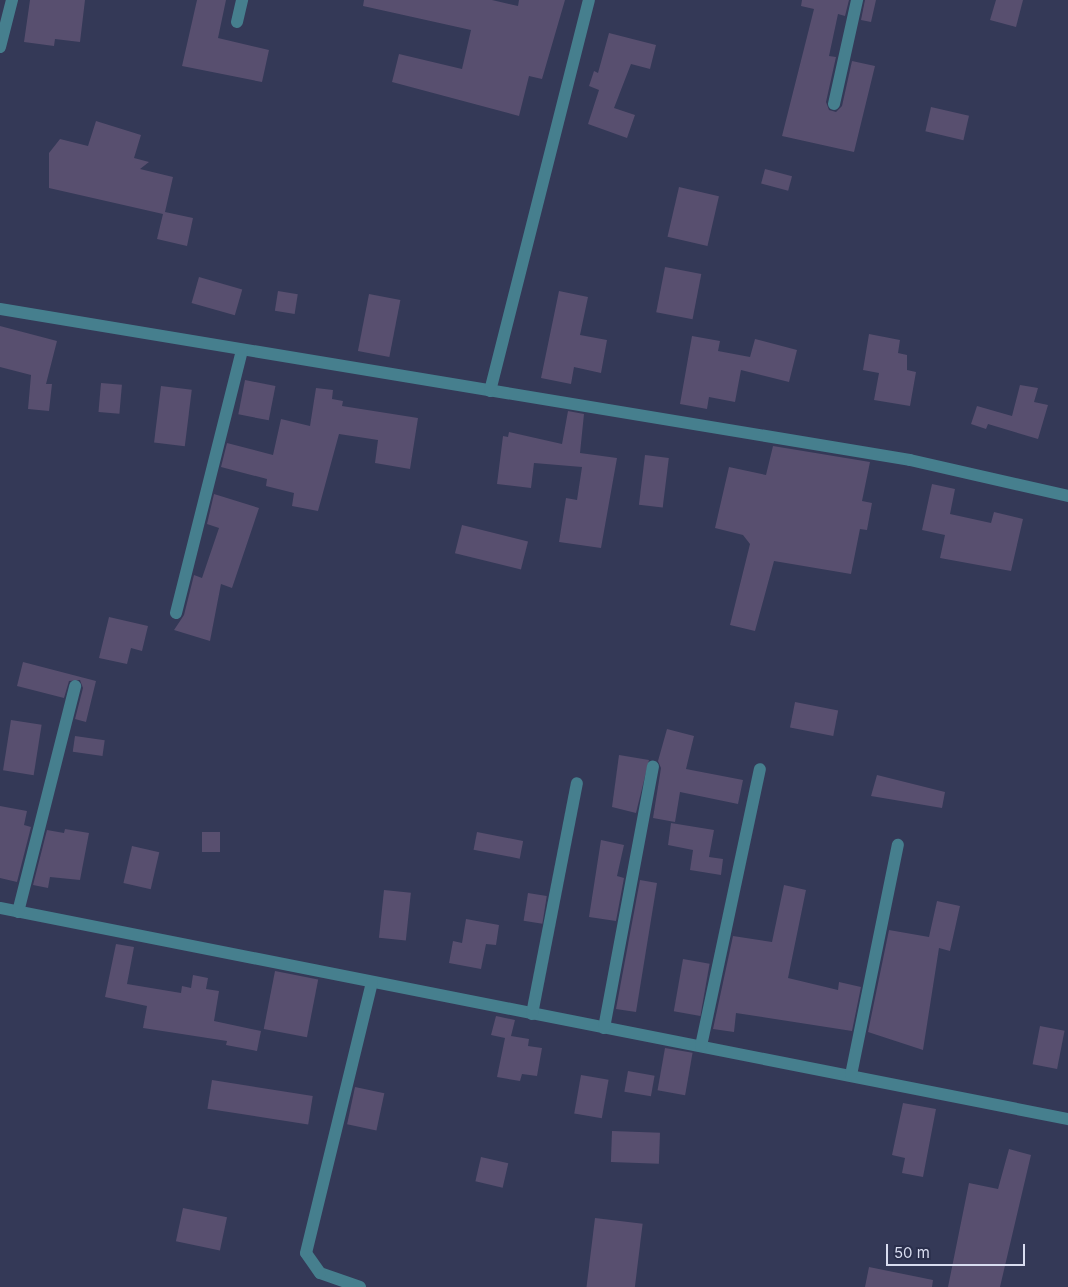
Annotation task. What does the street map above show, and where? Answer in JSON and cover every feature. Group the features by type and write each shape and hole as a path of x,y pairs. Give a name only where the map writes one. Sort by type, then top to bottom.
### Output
{"street":[{"path":"0,47 12,0"},
{"path":"237,22 242,0"},
{"path":"490,391 589,0"},
{"path":"834,104 857,0"},
{"path":"0,309 910,460 1068,496"},
{"path":"176,613 242,350"},
{"path":"18,912 75,686"},
{"path":"604,1028 653,767"},
{"path":"701,1046 760,768"},
{"path":"532,1014 577,782"},
{"path":"851,1076 898,845"},
{"path":"0,908 1068,1119"},
{"path":"360,1287 320,1273 306,1253 372,983"}],"building":[{"path":"30,0 85,0 80,42 55,39 54,46 24,42"},
{"path":"197,0 226,0 218,38 269,50 262,82 182,66"},
{"path":"364,0 492,0 518,6 519,0 565,0 542,79 529,76 519,116 392,82 399,54 462,69 471,30 363,6"},
{"path":"802,0 849,0 845,16 838,14 829,56 836,57 826,102 829,110 836,112 842,106 852,61 875,66 854,152 782,136 814,9 801,6"},
{"path":"865,0 876,0 871,22 861,20"},
{"path":"996,0 1023,0 1016,27 990,20"},
{"path":"609,33 656,45 650,69 631,64 614,108 635,115 627,138 588,124 599,90 589,86 594,71 598,73"},
{"path":"931,107 969,116 963,140 925,131"},
{"path":"96,121 141,135 134,158 149,162 140,169 173,177 165,212 193,218 187,246 157,239 163,214 49,188 49,153 60,139 88,146"},
{"path":"765,169 792,176 788,191 761,183"},
{"path":"679,187 719,196 707,246 668,237"},
{"path":"665,267 701,274 693,319 656,312"},
{"path":"199,277 242,289 235,315 192,303"},
{"path":"278,291 298,294 295,314 275,311"},
{"path":"559,291 588,297 580,335 607,340 601,373 574,367 571,384 541,378"},
{"path":"369,294 400,300 389,357 358,351"},
{"path":"0,326 57,341 46,384 52,384 49,411 28,409 31,375 0,367"},
{"path":"869,334 900,340 898,353 907,355 907,370 916,372 910,406 874,400 879,373 863,370"},
{"path":"692,336 720,341 718,351 750,357 755,339 797,350 789,382 741,370 735,402 709,397 707,409 680,404"},
{"path":"245,380 275,386 269,420 238,414"},
{"path":"101,383 122,385 119,414 98,412"},
{"path":"1020,385 1038,388 1034,402 1048,405 1038,439 988,424 986,429 971,424 977,406 1012,416"},
{"path":"161,386 192,390 185,446 154,443"},
{"path":"316,388 333,390 332,399 343,401 342,406 418,418 410,469 375,463 378,440 339,434 318,511 292,506 294,493 266,486 267,479 221,467 227,443 273,455 281,419 310,426"},
{"path":"568,411 584,414 580,453 617,458 601,548 559,542 566,498 577,500 582,467 534,463 531,488 497,484 503,436 508,437 509,432 562,444"},
{"path":"773,446 870,462 862,501 872,503 867,530 860,529 851,574 774,561 755,631 730,625 750,544 743,535 715,528 729,467 766,475"},
{"path":"645,455 669,458 663,508 639,505"},
{"path":"932,484 955,489 950,514 991,523 994,512 1023,519 1011,571 940,558 945,535 922,530"},
{"path":"214,494 259,508 232,588 221,584 210,641 174,630 184,615 194,575 202,578 219,528 207,524"},
{"path":"462,525 528,541 521,570 455,553"},
{"path":"109,617 148,626 142,651 131,648 127,664 99,658"},
{"path":"23,662 96,681 86,722 75,719 83,688 80,680 69,681 64,698 17,686"},
{"path":"795,702 838,710 833,736 790,728"},
{"path":"11,720 42,725 34,775 3,770"},
{"path":"667,729 694,736 686,769 743,780 738,804 680,792 675,822 653,818 661,768 658,761"},
{"path":"75,736 105,740 102,756 73,752"},
{"path":"619,755 649,760 636,813 612,807"},
{"path":"877,775 945,792 942,808 871,796"},
{"path":"0,806 27,811 24,825 31,827 17,882 0,878"},
{"path":"671,823 714,830 709,857 723,859 721,875 690,870 693,850 668,845"},
{"path":"65,829 89,833 80,880 50,877 48,888 33,885 47,830 64,833"},
{"path":"202,832 220,832 220,852 202,852"},
{"path":"477,832 523,841 520,859 474,850"},
{"path":"601,840 624,845 617,876 624,878 616,921 589,917"},
{"path":"132,846 159,852 151,889 123,883"},
{"path":"640,880 657,883 636,1012 616,1009"},
{"path":"784,885 806,890 788,978 838,990 839,982 861,987 852,1031 736,1013 734,1032 713,1029 733,936 772,942"},
{"path":"384,890 411,893 406,941 379,938"},
{"path":"528,893 547,896 542,924 524,921"},
{"path":"937,901 960,906 950,951 939,948 923,1050 868,1032 889,930 929,937"},
{"path":"466,919 499,925 496,945 486,944 481,969 449,963 453,941 462,943"},
{"path":"116,944 134,947 127,984 181,993 182,986 191,988 193,975 208,978 206,989 219,991 214,1021 261,1031 257,1051 226,1045 227,1041 143,1028 147,1006 105,997"},
{"path":"683,959 710,964 700,1016 674,1011"},
{"path":"275,971 318,979 307,1037 264,1029"},
{"path":"496,1016 515,1020 511,1036 529,1039 528,1046 542,1048 537,1076 522,1074 520,1081 497,1077 505,1038 491,1035"},
{"path":"1040,1026 1065,1031 1057,1069 1033,1064"},
{"path":"665,1048 693,1053 685,1095 658,1090"},
{"path":"628,1071 655,1076 651,1096 624,1092"},
{"path":"581,1075 609,1080 602,1118 574,1113"},
{"path":"212,1080 313,1096 308,1125 207,1109"},
{"path":"355,1087 384,1093 376,1130 347,1124"},
{"path":"903,1103 936,1109 923,1177 902,1173 905,1158 892,1155"},
{"path":"612,1131 660,1133 659,1164 611,1162"},
{"path":"1009,1149 1031,1155 1000,1287 948,1287 969,1183 998,1189"},
{"path":"481,1157 508,1163 503,1188 475,1181"},
{"path":"183,1208 227,1217 220,1251 176,1241"},
{"path":"595,1218 643,1224 635,1287 587,1287"},
{"path":"869,1267 933,1280 932,1287 865,1287"}]}
